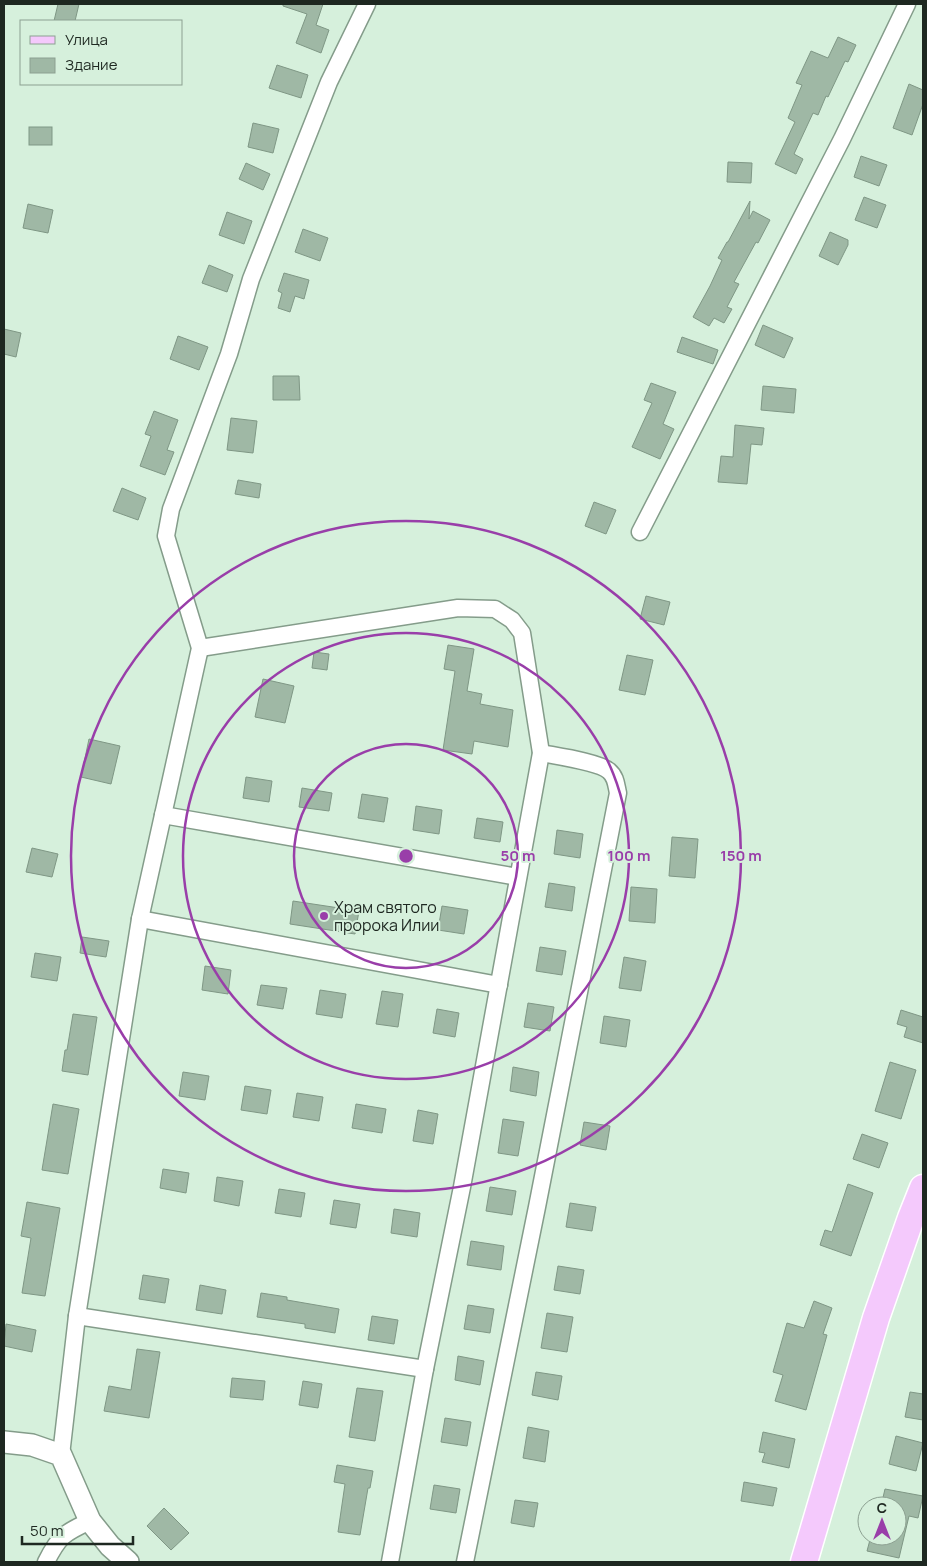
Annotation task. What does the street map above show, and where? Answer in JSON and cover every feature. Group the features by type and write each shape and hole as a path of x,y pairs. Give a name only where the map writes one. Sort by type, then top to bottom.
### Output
{"main road":[{"path":"804,1562 870,1337 923,1188"}],"street":[{"path":"128,1562 110,1546 90,1521 61,1455 77,1316 140,919 200,648 166,536 171,508 229,354 251,279 328,82 367,4"},
{"path":"640,532 842,138 907,4"},
{"path":"200,648 458,608 495,609 512,620 522,633 540,753 462,1187 424,1369 390,1562"},
{"path":"465,1562 618,793 615,779 608,770 594,764 540,753"},
{"path":"163,815 518,876"},
{"path":"140,919 499,985"},
{"path":"77,1316 424,1369"},
{"path":"4,1442 32,1445 61,1455"},
{"path":"46,1562 55,1544 68,1531 90,1521"}],"building":[{"path":"58,4 79,4 75,20 54,20"},
{"path":"283,4 323,4 316,25 329,30 321,53 296,43 307,14 283,6"},
{"path":"838,37 856,45 848,62 845,61 828,97 826,96 818,115 813,113 794,154 803,159 796,174 775,164 795,122 788,118 802,85 796,83 811,51 828,58"},
{"path":"277,65 308,75 301,98 269,88"},
{"path":"909,84 923,90 923,104 912,135 893,128"},
{"path":"253,123 279,129 273,153 248,147"},
{"path":"29,127 52,127 52,145 29,145"},
{"path":"861,156 887,165 879,186 854,177"},
{"path":"728,162 752,163 751,183 727,182"},
{"path":"246,163 270,174 263,190 239,179"},
{"path":"864,197 886,205 877,228 855,220"},
{"path":"750,201 749,219 753,211 770,220 734,282 739,284 727,307 732,309 724,323 714,318 709,326 693,317 722,260 718,258"},
{"path":"28,204 53,210 48,233 23,228"},
{"path":"227,212 252,221 244,244 219,235"},
{"path":"303,229 328,238 320,261 295,252"},
{"path":"830,232 848,240 848,245 838,265 819,256"},
{"path":"209,265 233,275 227,292 202,283"},
{"path":"284,273 309,280 304,299 295,296 290,312 278,308 282,293 278,291"},
{"path":"763,325 793,338 784,358 755,345"},
{"path":"4,329 21,333 16,357 4,354"},
{"path":"178,336 208,347 199,370 170,359"},
{"path":"682,337 718,350 713,364 677,352"},
{"path":"273,376 299,376 300,400 273,400"},
{"path":"651,383 676,392 663,424 674,429 660,459 632,447 652,403 644,400"},
{"path":"763,386 796,389 794,413 761,410"},
{"path":"154,411 178,420 167,450 174,452 165,475 140,466 151,436 145,434"},
{"path":"231,418 257,421 253,453 227,450"},
{"path":"735,425 764,428 762,445 751,444 747,484 718,482 721,456 733,457"},
{"path":"238,480 261,484 259,498 235,494"},
{"path":"122,488 146,498 138,520 113,511"},
{"path":"594,502 616,510 606,534 585,526"},
{"path":"646,596 670,602 664,625 640,619"},
{"path":"448,645 474,649 467,691 482,694 480,704 513,710 508,747 474,741 472,754 443,750 455,671 444,669"},
{"path":"314,652 329,654 327,670 312,668"},
{"path":"627,655 653,660 645,695 619,690"},
{"path":"263,679 294,686 285,723 255,717"},
{"path":"89,739 120,746 111,784 81,777"},
{"path":"246,777 272,781 269,802 243,798"},
{"path":"302,788 332,793 329,811 299,807"},
{"path":"362,794 388,798 384,822 358,818"},
{"path":"416,806 442,810 439,834 413,830"},
{"path":"477,818 503,822 500,842 474,838"},
{"path":"557,830 583,834 580,858 554,854"},
{"path":"672,837 698,839 695,878 669,876"},
{"path":"32,848 58,854 52,877 26,872"},
{"path":"549,883 575,887 572,911 545,907"},
{"path":"631,887 657,889 655,923 629,921"},
{"path":"293,901 359,911 355,934 290,924"},
{"path":"442,906 468,910 464,934 438,930"},
{"path":"82,937 109,941 106,957 80,953"},
{"path":"540,947 566,951 562,975 536,971"},
{"path":"35,953 61,957 57,981 31,977"},
{"path":"624,957 646,961 641,991 619,988"},
{"path":"205,966 231,970 228,994 202,990"},
{"path":"261,985 287,988 283,1009 257,1005"},
{"path":"320,990 346,994 342,1018 316,1014"},
{"path":"382,991 403,994 398,1027 376,1024"},
{"path":"528,1003 554,1007 550,1031 524,1027"},
{"path":"437,1009 459,1013 455,1037 433,1033"},
{"path":"901,1010 923,1017 923,1043 904,1037 907,1027 897,1024"},
{"path":"73,1014 97,1017 88,1075 62,1071"},
{"path":"604,1016 630,1020 626,1047 600,1043"},
{"path":"890,1062 916,1070 901,1119 875,1111"},
{"path":"513,1067 539,1072 536,1096 510,1091"},
{"path":"183,1072 209,1076 205,1100 179,1096"},
{"path":"245,1086 271,1090 267,1114 241,1110"},
{"path":"297,1093 323,1097 319,1121 293,1117"},
{"path":"53,1104 79,1109 68,1174 42,1170"},
{"path":"356,1104 386,1109 382,1133 352,1128"},
{"path":"418,1110 438,1114 433,1144 413,1141"},
{"path":"503,1119 524,1122 518,1156 498,1153"},
{"path":"584,1122 610,1126 606,1150 580,1145"},
{"path":"862,1134 888,1143 879,1168 853,1159"},
{"path":"163,1169 189,1173 186,1193 160,1188"},
{"path":"217,1177 243,1181 239,1206 214,1201"},
{"path":"848,1184 873,1193 851,1256 820,1245 825,1230 832,1232"},
{"path":"490,1187 516,1191 512,1215 486,1211"},
{"path":"279,1189 305,1193 301,1217 275,1213"},
{"path":"334,1200 360,1204 356,1228 330,1224"},
{"path":"27,1202 60,1208 45,1296 22,1293 31,1238 21,1236"},
{"path":"570,1203 596,1207 592,1231 566,1227"},
{"path":"394,1209 420,1213 417,1237 391,1233"},
{"path":"471,1241 504,1246 501,1270 467,1265"},
{"path":"558,1266 584,1270 580,1294 554,1290"},
{"path":"143,1275 169,1279 165,1303 139,1299"},
{"path":"200,1285 226,1290 222,1314 196,1310"},
{"path":"261,1293 287,1297 287,1300 339,1309 335,1333 305,1328 305,1324 257,1317"},
{"path":"814,1301 832,1308 823,1334 827,1335 806,1410 775,1401 783,1375 773,1372 787,1323 804,1328"},
{"path":"468,1305 494,1309 490,1333 464,1329"},
{"path":"547,1313 573,1317 567,1352 541,1348"},
{"path":"372,1316 398,1320 394,1344 368,1340"},
{"path":"6,1324 36,1330 32,1352 4,1346"},
{"path":"137,1349 160,1352 149,1418 104,1411 109,1386 131,1390"},
{"path":"458,1356 484,1361 480,1385 455,1380"},
{"path":"536,1372 562,1376 558,1400 532,1395"},
{"path":"232,1378 265,1381 263,1400 230,1397"},
{"path":"303,1381 322,1384 318,1408 299,1405"},
{"path":"357,1388 383,1391 375,1441 349,1437"},
{"path":"910,1392 923,1394 923,1420 905,1417"},
{"path":"445,1418 471,1422 467,1446 441,1442"},
{"path":"528,1427 549,1431 545,1462 523,1458"},
{"path":"763,1432 795,1439 789,1468 762,1462 765,1453 759,1452"},
{"path":"896,1436 923,1443 916,1471 889,1464"},
{"path":"337,1465 373,1471 370,1488 368,1488 360,1535 338,1532 345,1484 334,1482"},
{"path":"744,1482 777,1488 773,1506 741,1501"},
{"path":"434,1485 460,1489 456,1513 430,1509"},
{"path":"885,1489 923,1496 918,1518 909,1516 907,1524 907,1496 883,1496"},
{"path":"515,1500 538,1503 534,1527 511,1523"},
{"path":"164,1508 189,1533 171,1550 147,1526"},
{"path":"868,1546 902,1546 899,1558 867,1551"}],"place":[{"name":"Храм святого пророка Илии","path":"324,916"}]}
